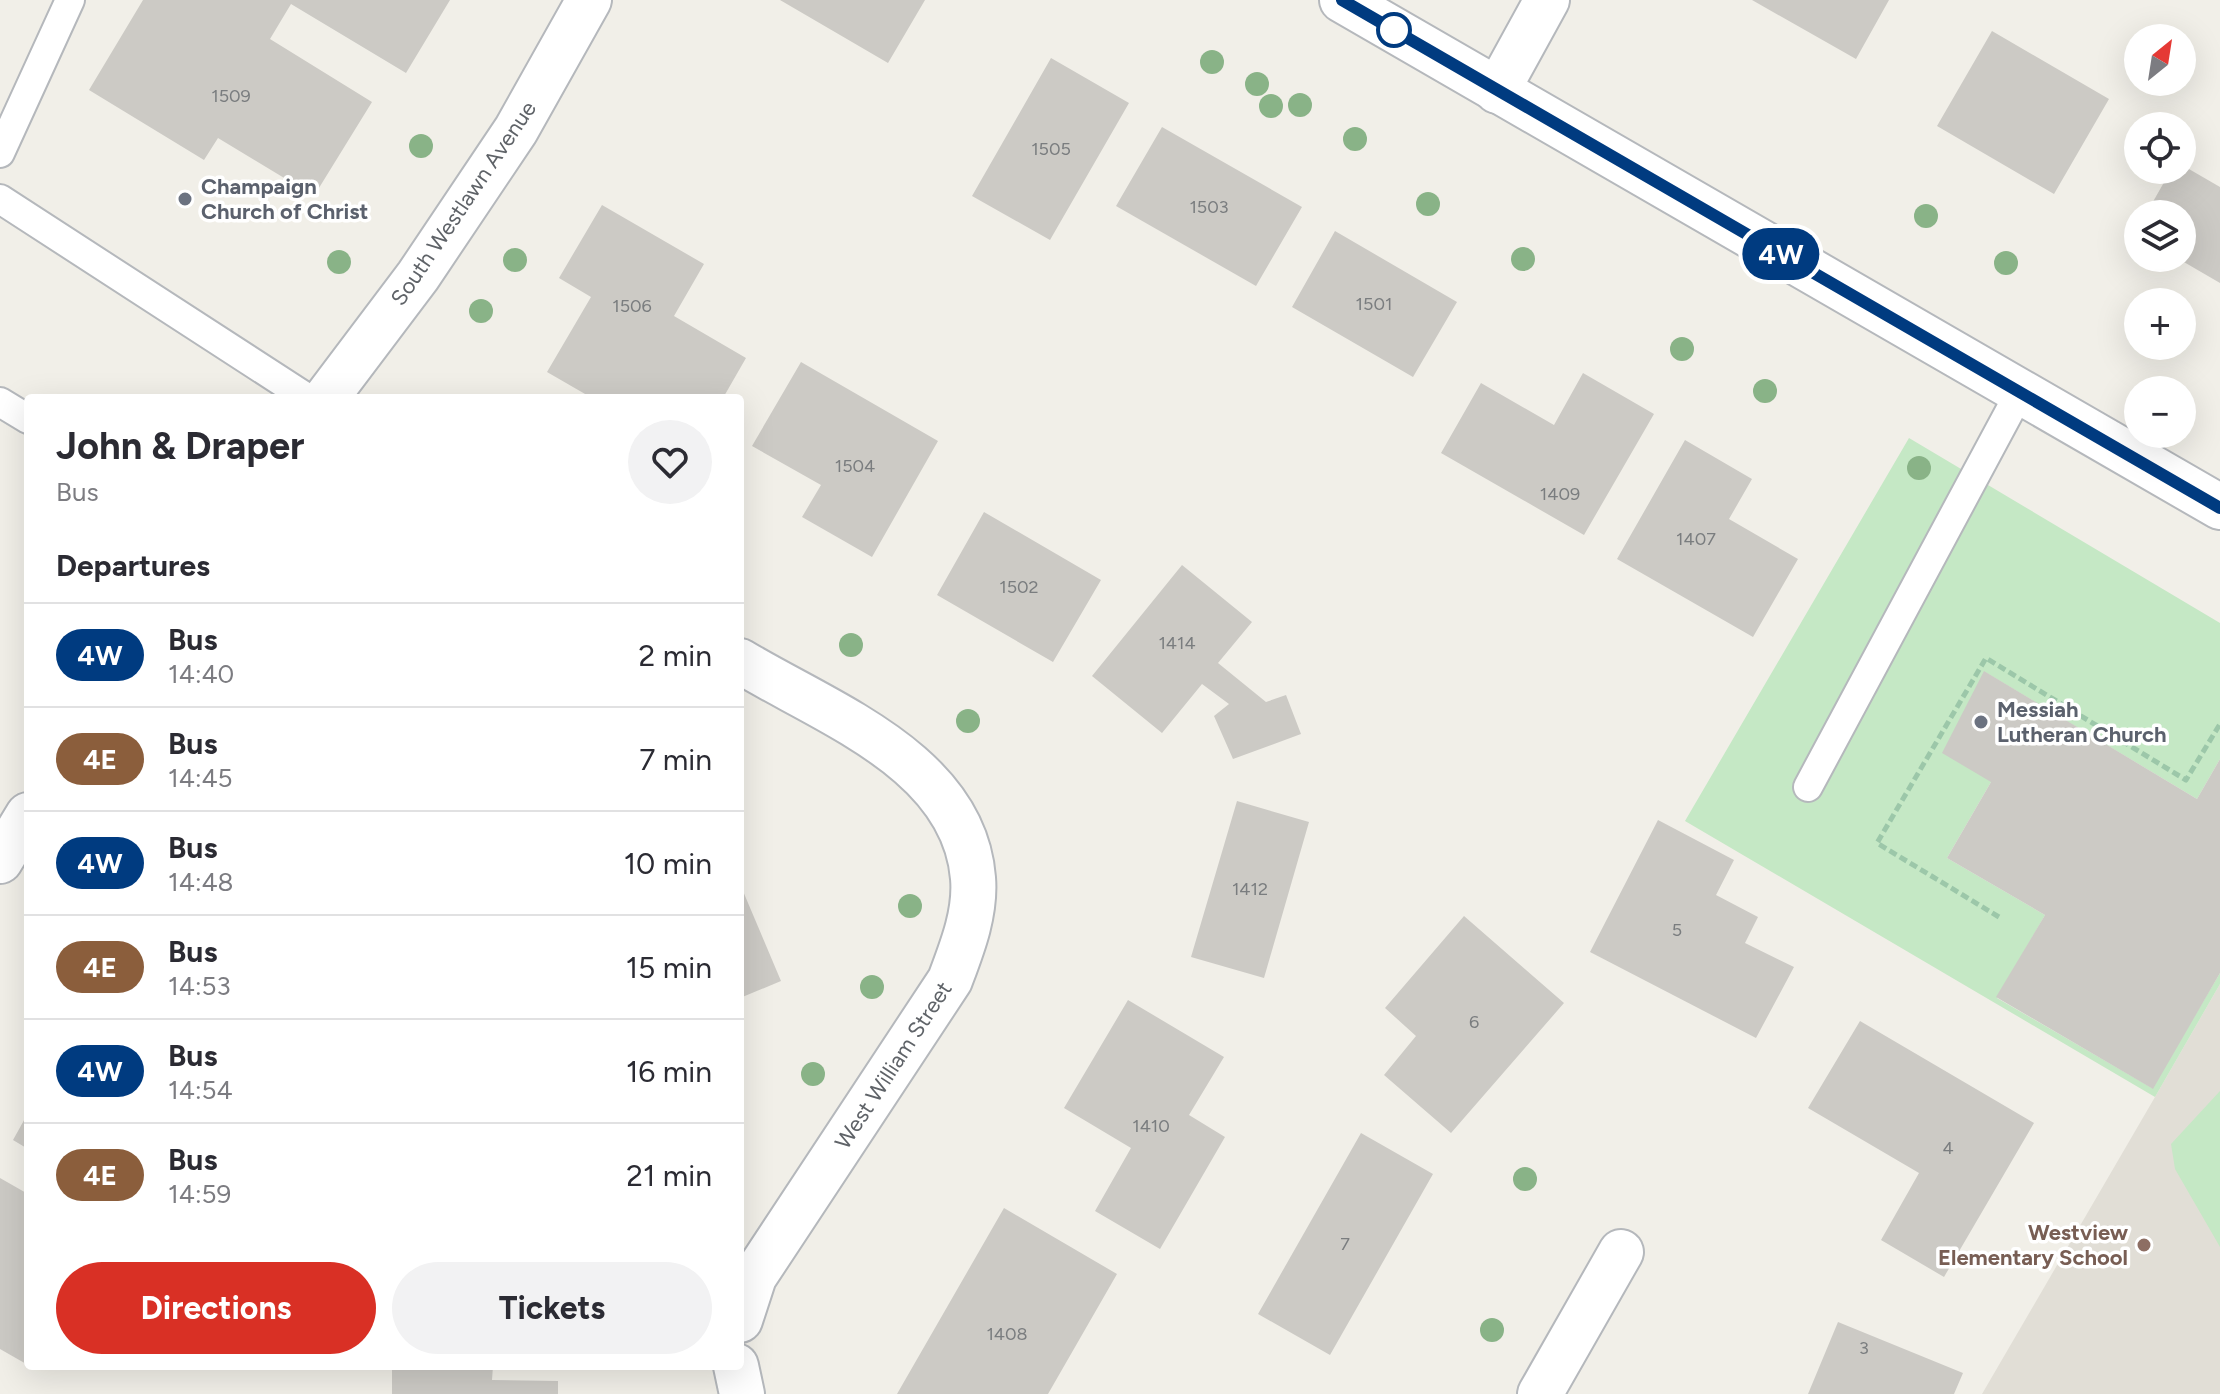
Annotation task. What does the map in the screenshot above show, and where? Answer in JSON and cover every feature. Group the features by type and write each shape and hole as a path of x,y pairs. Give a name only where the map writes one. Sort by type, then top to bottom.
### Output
{"street":[{"name":"South Westlawn Avenue","path":"329,394 418,276 516,130 589,0"},
{"path":"1342,0 2220,507"},
{"path":"1497,91 1547,0"},
{"name":"West William Street","path":"744,663 851,725 900,758 938,792 963,833 974,879 969,926 950,980 754,1277 744,1308"},
{"path":"0,861 24,822"},
{"path":"1540,1394 1621,1252"},
{"path":"737,1370 742,1394"}],"lane":[{"path":"0,153 70,0"},
{"path":"0,199 301,394"},
{"path":"1808,787 2020,392"},
{"path":"0,402 24,417"}],"path":[{"path":"1999,917 1877,843 1986,658 2186,780 2220,724"}],"shaded area":[{"name":"Westview Elementary School","path":"2220,984 2220,1394 1982,1394 2155,1097"}],"green space":[{"name":"Messiah Lutheran Church","path":"1909,438 2220,623 2220,759 2197,799 1985,672 1991,782 1947,858 2045,915 1997,998 2152,1088 2220,973 2220,984 2155,1097 1685,821"},
{"path":"2220,1091 2220,1247 2175,1169 2171,1144"}],"building":[{"path":"143,0 450,0 406,73 291,4 270,39 372,102 314,196 218,138 204,160 89,90"},
{"path":"780,0 925,0 888,63"},
{"path":"1752,0 1889,0 1856,59"},
{"path":"1992,31 2109,99 2054,194 1937,126"},
{"path":"1051,58 1129,103 1050,240 972,196"},
{"path":"1162,127 1302,207 1256,286 1116,206"},
{"path":"2196,173 2220,187 2220,283 2196,269 2196,200 2154,200 2163,184 2196,184"},
{"path":"602,205 704,264 674,316 746,358 725,394 585,394 547,372 591,297 559,278"},
{"path":"1335,231 1457,302 1413,377 1292,307"},
{"path":"801,362 938,441 872,557 802,517 821,485 752,446"},
{"path":"1583,373 1654,414 1584,535 1441,453 1481,383 1554,425"},
{"path":"1685,440 1752,479 1729,519 1798,559 1753,637 1617,559"},
{"path":"984,512 1101,580 1053,662 937,595"},
{"path":"1182,565 1252,622 1218,663 1266,702 1286,695 1301,734 1233,759 1214,716 1229,704 1202,684 1162,733 1092,676"},
{"path":"1984,671 2197,799 2220,759 2220,973 2153,1089 1996,997 2045,915 1947,858 1991,782 1942,753"},
{"path":"1237,801 1309,822 1264,978 1191,957"},
{"path":"1658,820 1734,860 1716,895 1758,917 1745,943 1794,967 1756,1038 1590,952"},
{"path":"744,893 781,981 744,996"},
{"path":"1464,916 1564,1003 1451,1133 1384,1075 1416,1036 1385,1008"},
{"path":"1128,1000 1224,1057 1189,1115 1225,1137 1160,1249 1095,1211 1131,1148 1064,1108"},
{"path":"1860,1021 2034,1123 1944,1277 1881,1240 1919,1173 1808,1108"},
{"path":"24,1120 24,1147 13,1140"},
{"path":"1361,1133 1433,1174 1330,1355 1258,1314"},
{"path":"0,1178 24,1192 24,1363 0,1349"},
{"path":"1004,1208 1117,1274 1048,1394 897,1394"},
{"path":"1838,1322 1963,1373 1954,1394 1808,1394"},
{"path":"392,1370 493,1370 492,1380 558,1381 558,1394 392,1394"}],"bus line":[{"name":"4W","path":"1342,0 2220,508"}],"place":[{"name":"Champaign Church of Christ","path":"185,199"},
{"name":"Messiah Lutheran Church","path":"1981,722"},
{"name":"Westview Elementary School","path":"2144,1245"}]}
